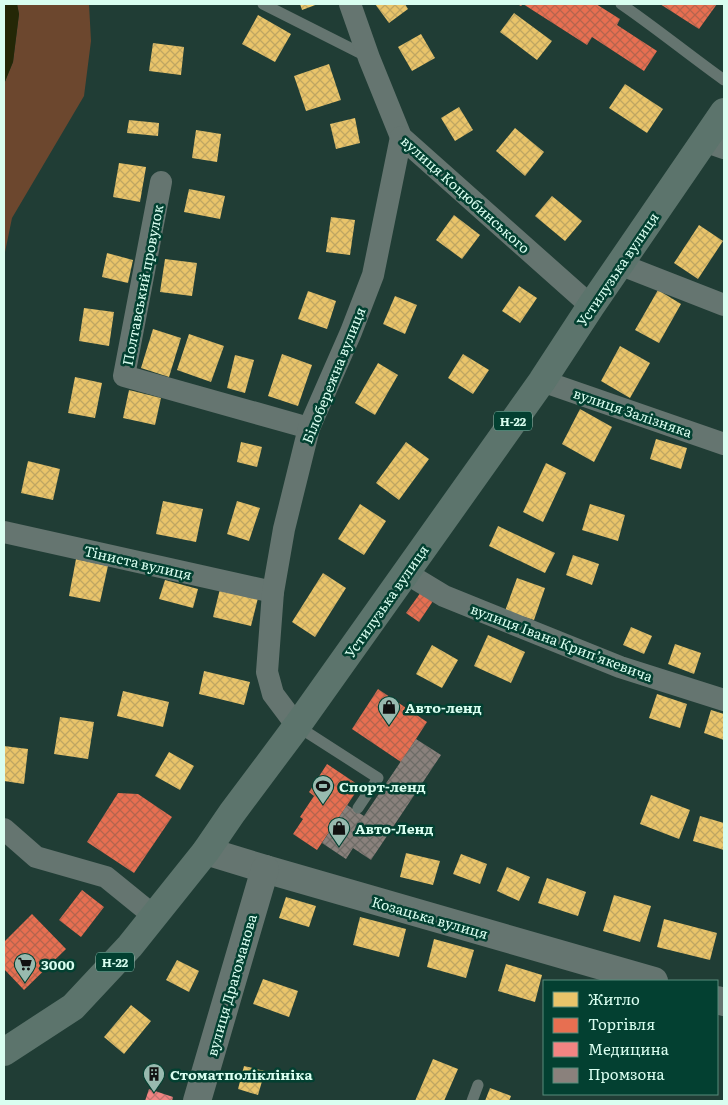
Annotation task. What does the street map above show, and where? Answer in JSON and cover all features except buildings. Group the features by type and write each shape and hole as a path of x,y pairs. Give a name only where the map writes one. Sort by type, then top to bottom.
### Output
{"main road":[{"name":"Устилузька вулиця","path":"4,1052 73,1007 130,946 206,851 542,381 620,264 714,144 724,112"}],"street":[{"name":"вулиця Коцюбинського","path":"350,4 369,58 401,137 591,306"},
{"name":"Білобережна вулиця","path":"297,726 273,694 267,672 273,592 284,529 309,428 373,275 401,137"},
{"name":"Полтавський провулок","path":"161,182 124,376 309,428"},
{"path":"620,264 724,305"},
{"name":"вулиця Залізняка","path":"542,381 724,444"},
{"name":"Тіниста вулиця","path":"4,532 273,592"},
{"name":"вулиця Івана Крипʼякевича","path":"406,573 444,596 611,663 724,700"},
{"path":"4,829 36,857 106,877 154,916"},
{"name":"Козацька вулиця","path":"206,851 651,980"},
{"name":"вулиця Драгоманова","path":"197,1101 265,869"}],"lane":[{"path":"263,4 369,58"},
{"path":"621,4 724,80"},
{"path":"297,726 378,778 358,808"},
{"path":"472,1101 478,1085"}],"shaded area":[{"path":"4,4 17,4 19,14 13,62 4,84"},
{"path":"17,4 89,4 91,41 84,96 12,218 4,257 4,84 13,62 19,14"}],"place":[{"name":"Авто-ленд","path":"389,726"},
{"name":"Спорт-ленд","path":"323,805"},
{"name":"Авто-Ленд","path":"339,847"},
{"name":"3000","path":"25,983"},
{"name":"Стоматполіклініка","path":"154,1093"}]}
